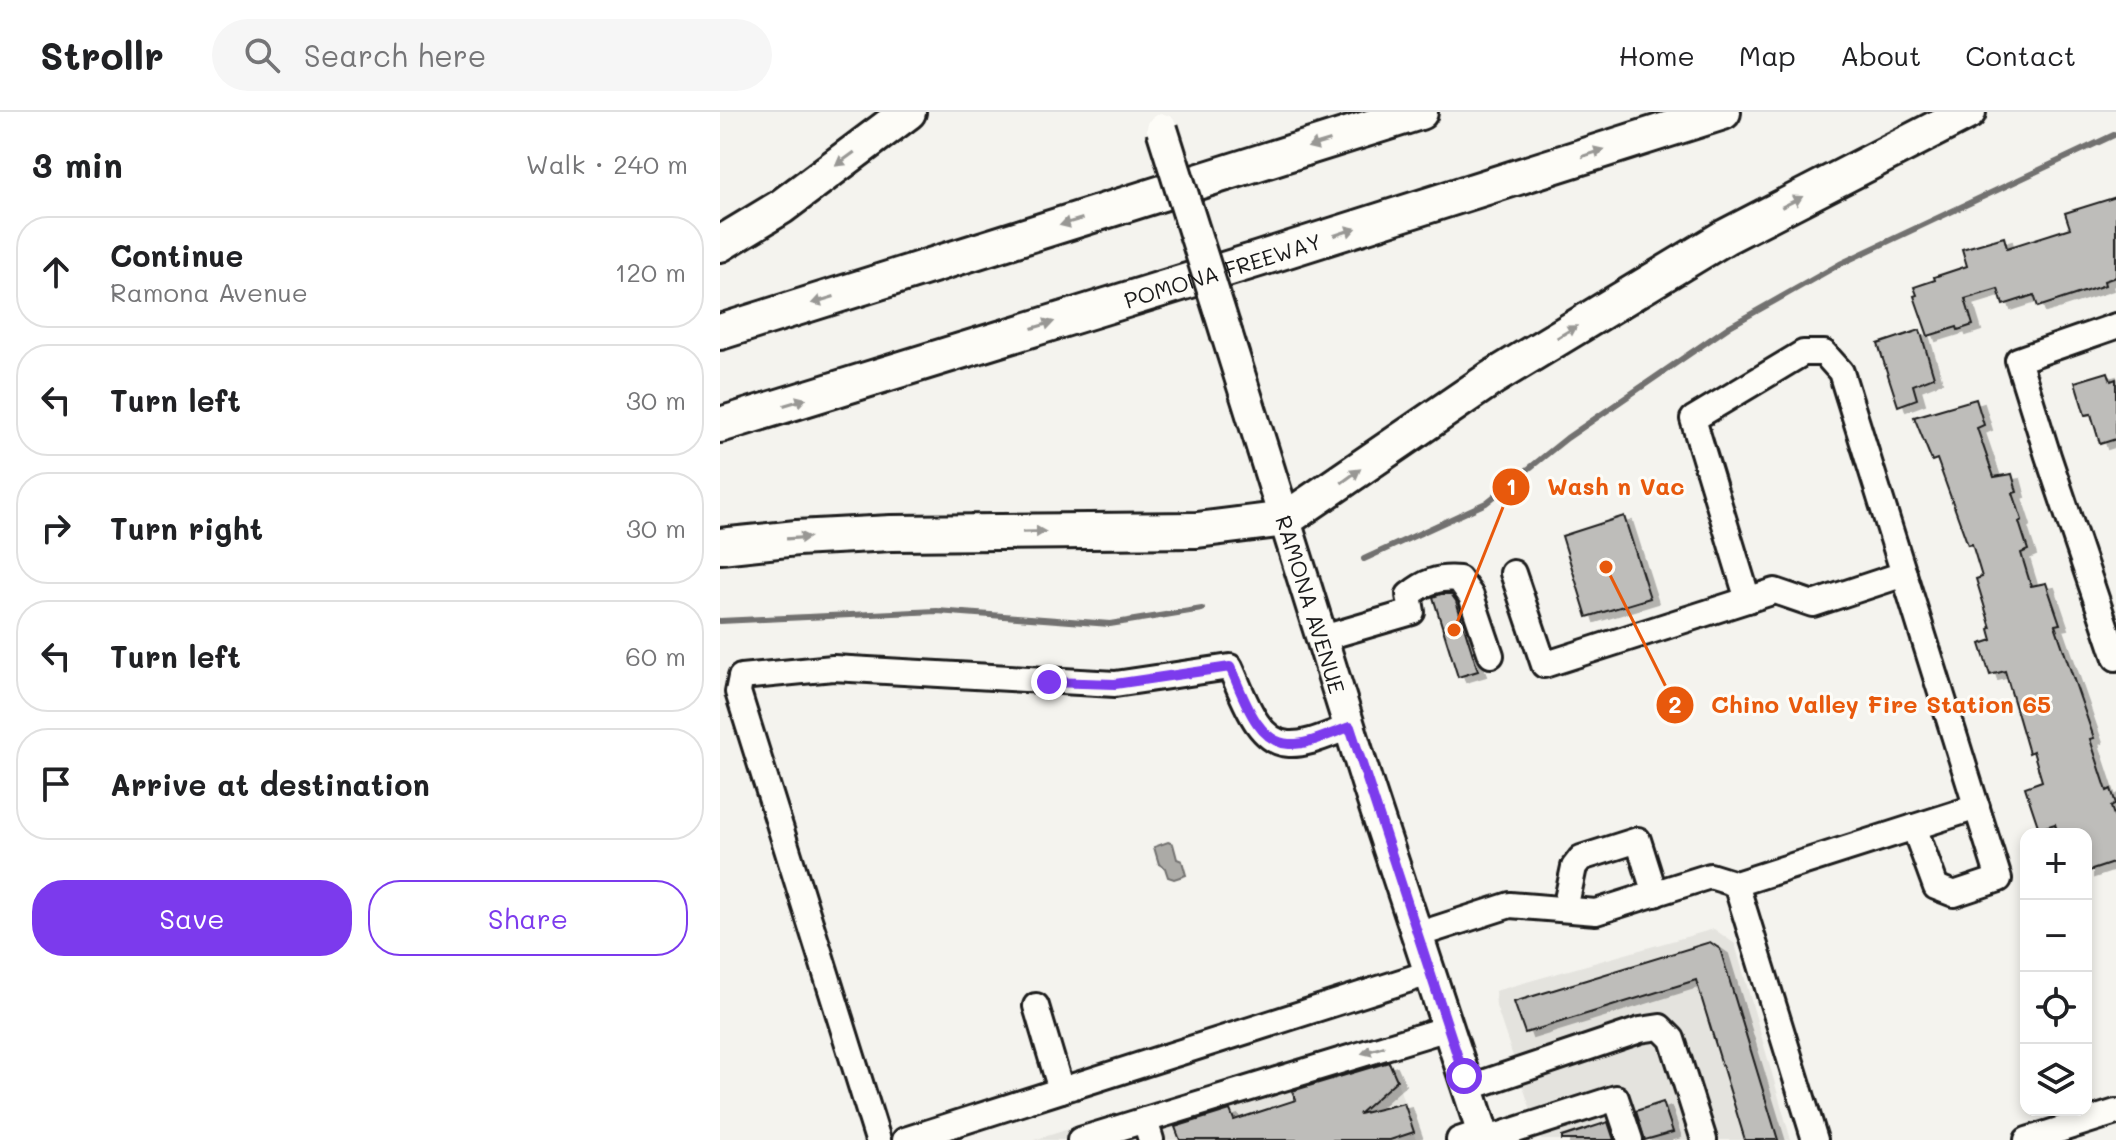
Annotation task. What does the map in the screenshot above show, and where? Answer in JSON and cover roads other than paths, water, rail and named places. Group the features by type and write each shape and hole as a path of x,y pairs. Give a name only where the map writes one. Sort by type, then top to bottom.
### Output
{"highway":[{"path":"720,244 781,207 908,112"},
{"path":"720,332 1420,112"},
{"name":"POMONA FREEWAY","path":"720,425 1273,255 1723,112"},
{"path":"720,546 891,533 1197,530 1286,519 1492,378 1725,237 1968,112"}],"main road":[{"name":"RAMONA AVENUE","path":"1159,120 1350,727 1468,1088 1476,1137"}],"street":[{"path":"2116,326 2018,360 2116,658"},
{"path":"1748,600 1693,419 1803,353 1824,353 1841,372 1999,879 1954,894 1936,887 1914,827"},
{"path":"1513,573 1544,665 1775,591 1813,604 1904,574"},
{"path":"1323,638 1412,612 1409,595 1424,583 1444,577 1459,579 1471,596 1491,655"},
{"path":"878,1140 738,692 741,677 833,668 1115,684 1230,667 1261,730 1275,740 1287,744 1303,742 1350,727"},
{"path":"1417,935 1510,905 1596,912 1710,876 1736,884 1977,807"},
{"path":"1565,909 1574,867 1581,858 1638,840 1655,894"},
{"path":"1736,884 1815,1140"},
{"path":"905,1140 1429,973"},
{"path":"1036,1006 1061,1090"},
{"path":"1468,1088 1640,1030 1660,1027 1672,1039 1704,1140"},
{"path":"1080,1140 1148,1130 1448,1028"},
{"path":"1476,1137 1616,1098 1630,1140"},
{"path":"2027,1140 2116,1112"}],"waterway":[{"path":"1364,559 1486,503 1567,438 1730,326 1840,264 2116,134"},
{"path":"720,621 937,611 1110,624 1202,609"}],"place":[{"name":"Chino Valley Fire Station 65","path":"1606,567"},
{"name":"Wash n Vac","path":"1454,630"}]}
